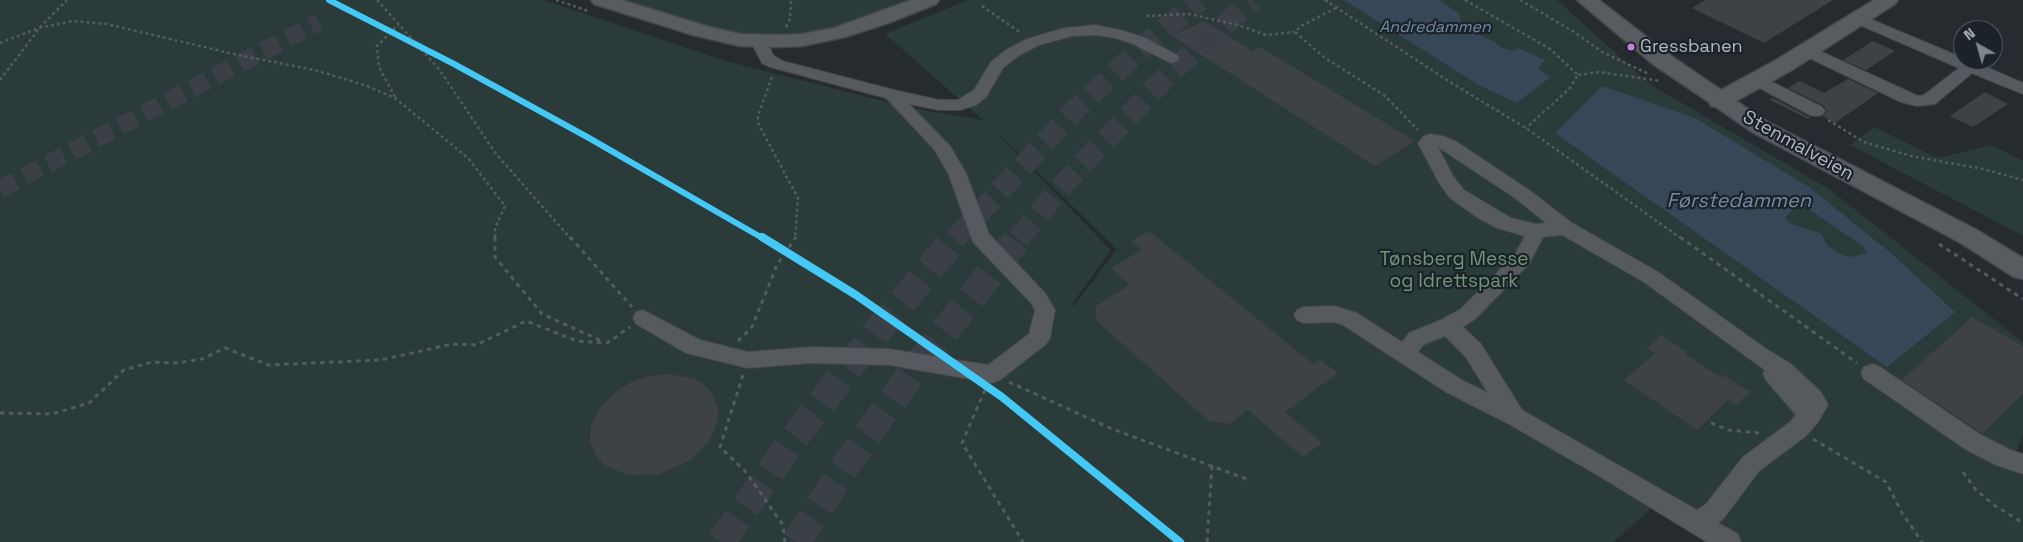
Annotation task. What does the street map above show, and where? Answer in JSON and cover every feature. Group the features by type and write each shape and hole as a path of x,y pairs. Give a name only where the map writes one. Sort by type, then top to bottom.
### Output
{"main road":[{"path":"600,0 700,31 740,40 771,51 802,40 838,33 884,18 929,0"},
{"name":"Stenmalveien","path":"1587,0 1662,60 1719,101 1777,137 1943,222 2023,270"},
{"path":"1719,101 1758,80 1888,0"}],"street":[{"path":"1858,19 1953,59"},
{"path":"771,51 893,95 939,105 960,104 976,98 997,65 1012,53 1033,42 1071,31 1095,30 1118,34 1139,41 1172,58"},
{"path":"1808,50 1907,98 1917,100 1928,100 1966,70"},
{"path":"1980,70 2023,89"},
{"path":"1758,80 1816,111"},
{"path":"642,318 694,347 748,360 811,355 889,357 992,374 1039,338 1045,310 1038,298 980,237 957,173 941,146 893,95"},
{"path":"1565,228 1538,231 1504,223 1485,213 1457,194 1445,179 1435,161 1427,143 1428,141 1437,140 1451,146 1522,194 1565,228 1651,277 1712,319 1760,356 1796,429 1751,464 1715,511 1699,523"},
{"path":"1404,354 1416,339 1448,326 1468,314 1522,259 1538,231"},
{"path":"1304,315 1334,314 1350,319 1454,386 1515,417 1729,542"},
{"path":"1448,326 1473,350 1515,417"},
{"path":"1872,373 1973,442 2004,458 2023,464"}],"path":[{"path":"0,80 39,28 67,0"},
{"path":"0,413 52,414 89,403 124,370 152,362 177,363 202,359 225,348 269,365 381,360 452,344 476,345 526,321 577,341 607,343 642,318 496,154 439,69 377,0"},
{"path":"722,355 752,328 777,265 796,238 798,198 758,123 771,51 790,19 791,0"},
{"path":"1325,0 1453,84 1526,128 1872,373"},
{"path":"1466,0 1546,46 1578,75 1605,72 1669,83"},
{"path":"1520,0 1574,32 1604,53 1660,81"},
{"path":"982,6 1033,42"},
{"path":"1146,16 1189,14 1238,25 1266,35 1295,32 1301,26 1336,8"},
{"path":"0,43 39,28 73,20 107,24 238,55 315,70 367,86 395,98 468,158 505,206 495,228 495,257 542,314 607,343"},
{"path":"395,98 379,66 377,46 399,24"},
{"path":"1295,32 1325,58 1384,95 1428,141"},
{"path":"1526,128 1569,89 1578,75"},
{"path":"1816,111 1818,115 1864,142 1911,156 1983,169 2023,180"},
{"path":"748,360 720,447 745,472 783,525 785,542"},
{"path":"1023,542 962,443 992,374 1110,428 1249,480"},
{"path":"1711,423 1733,431 1771,434 1796,429 1886,482 1902,513 1922,542"},
{"path":"1207,542 1212,466"},
{"path":"1963,472 1976,490 1994,506 2023,523"}],"green space":[{"name":"Tønsberg Messe og Idrettspark","path":"0,0 544,0 729,62 911,108 983,120 885,34 968,0 1557,0 1651,85 1829,189 2023,342 2023,435 2009,468 2023,476 2023,542 1729,542 1658,503 1613,542 0,542","holes":["987,123 1117,249 1074,306 1072,304 1111,250"]},
{"path":"620,0 920,0 846,29 783,38 713,30"},
{"path":"1874,127 1937,158 1992,145 2023,161 2023,236 1850,145"}],"water":[{"name":"Andredammen","path":"1344,0 1440,0 1459,14 1462,27 1493,41 1500,47 1512,51 1518,48 1545,60 1538,69 1551,77 1516,103 1477,84"},
{"name":"Førstedammen","path":"1602,86 1695,118 1809,187 1891,253 1955,312 1887,367 1555,133","holes":["1803,205 1864,247 1867,253 1851,257 1842,255 1828,246 1820,233 1791,224 1785,218 1796,206"]}],"building":[{"path":"1706,0 1833,0 1764,43 1692,8"},
{"path":"1204,21 1252,51 1260,47 1415,141 1375,166 1172,36"},
{"path":"1873,41 1895,51 1866,70 1843,60"},
{"path":"1848,79 1878,93 1835,123 1823,116 1827,111 1823,105 1788,88 1800,81 1824,93"},
{"path":"1985,92 2008,104 1973,127 1950,116"},
{"path":"1773,98 1811,117 1808,119 1770,100"},
{"path":"1149,231 1313,364 1319,359 1338,373 1285,412 1322,443 1303,457 1248,410 1229,424 1209,421 1096,320 1096,306 1130,285 1111,268 1142,250 1131,241"},
{"path":"1972,317 2023,346 2023,393 1983,434 1902,380"},
{"path":"1661,335 1687,352 1685,354 1720,377 1723,375 1750,392 1736,405 1728,400 1697,430 1624,380 1655,353 1647,348"},
{"path":"669,374 695,379 707,387 713,395 718,409 718,418 708,443 689,461 659,474 629,475 607,467 597,457 590,442 591,425 600,408 617,391 631,382 648,376"}],"tunnel":[{"path":"955,239 1073,112 1133,56 1199,0"},
{"path":"1018,239 1068,179 1172,71 1253,0"},
{"path":"0,189 319,22"},
{"path":"721,542 794,438 876,333 956,237"},
{"path":"796,542 846,465 913,371 1019,237"}],"transit line":[{"path":"329,0 454,64 589,138 742,225 856,295 1002,397 1180,542"}],"place":[{"name":"Gressbanen","path":"1631,47"}]}
